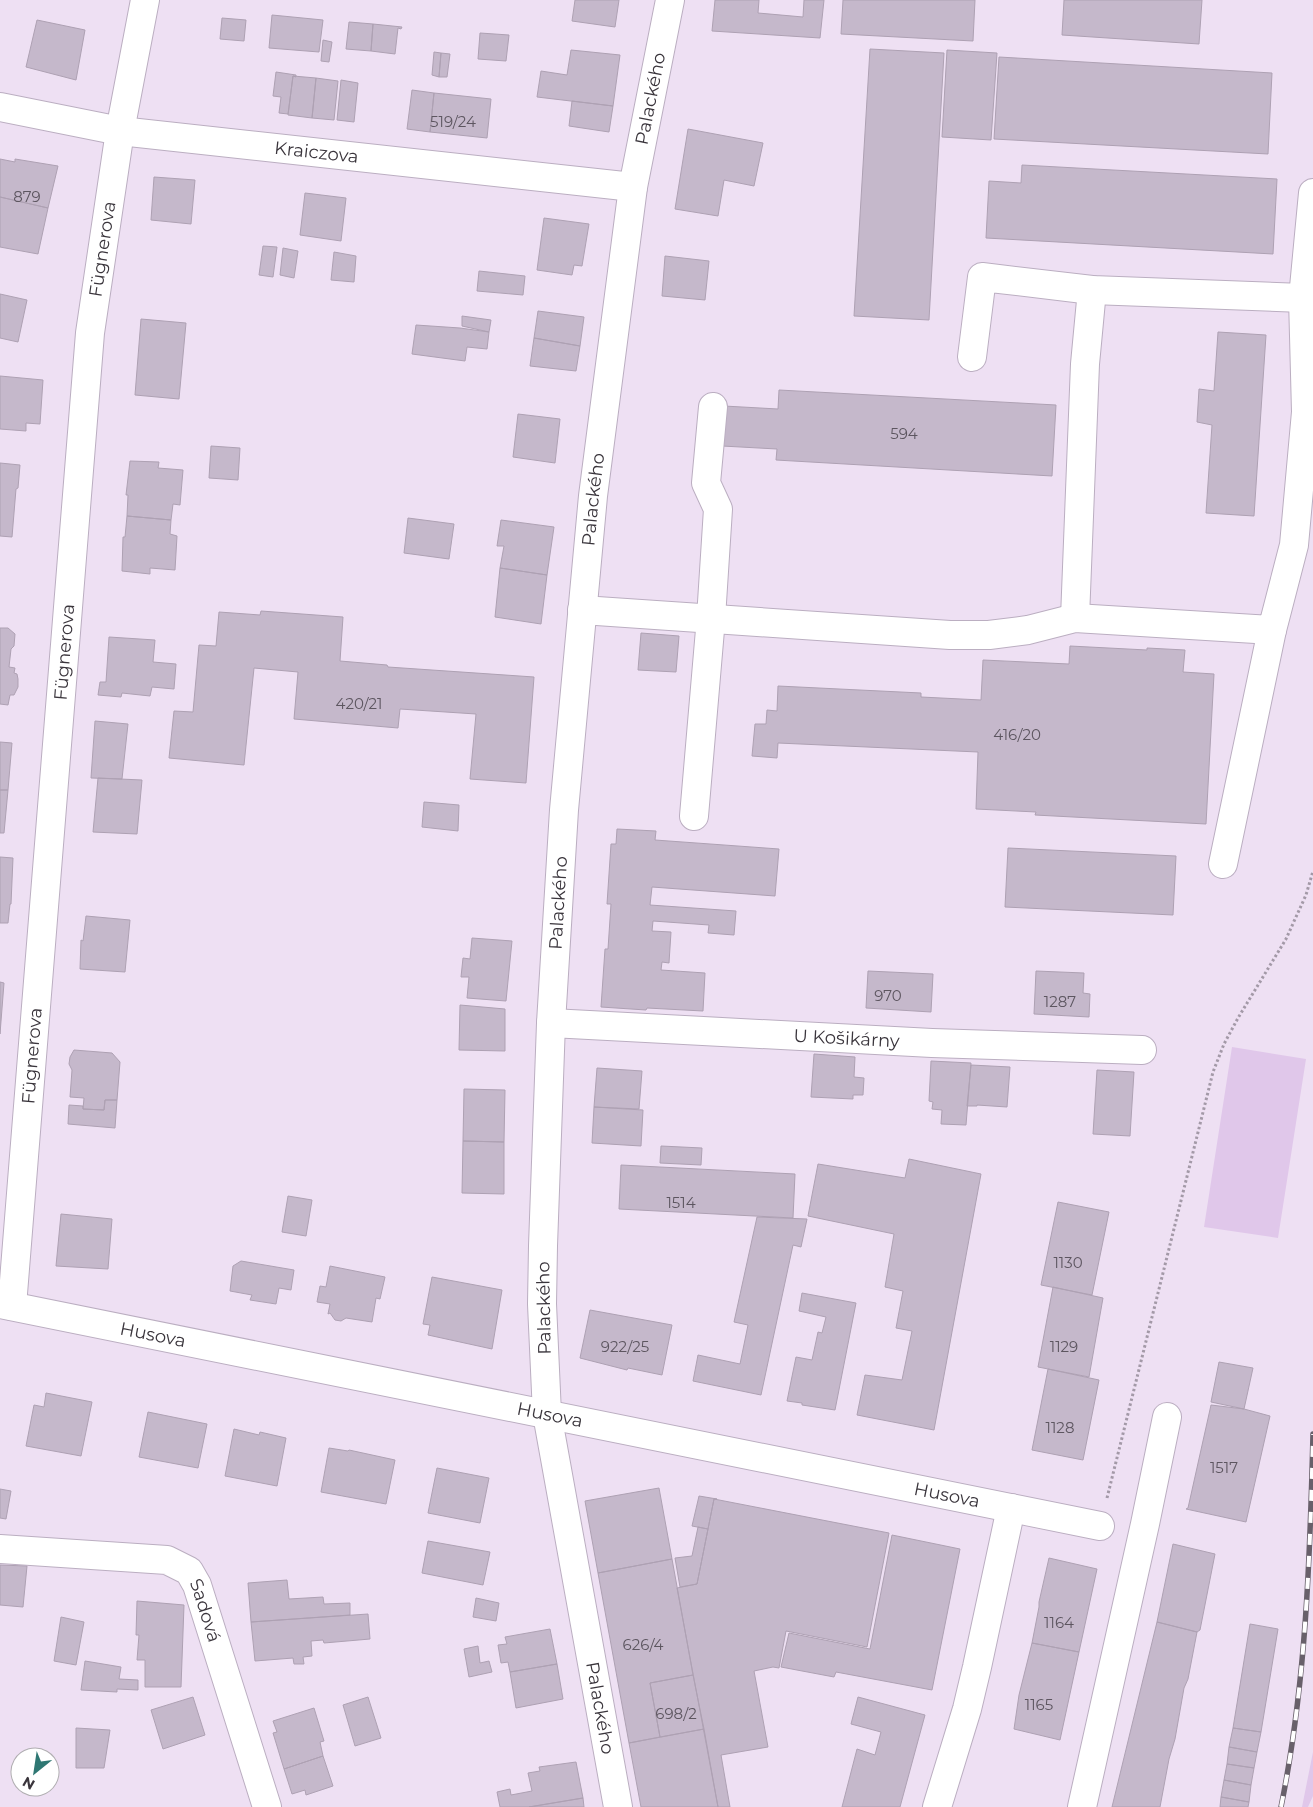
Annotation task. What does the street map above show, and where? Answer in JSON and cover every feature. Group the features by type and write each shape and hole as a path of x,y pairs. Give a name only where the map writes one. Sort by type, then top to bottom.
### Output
{"street":[{"name":"Fügnerova","path":"6,1305 90,333 120,131 145,0"},
{"name":"Palackého","path":"618,1807 548,1414 543,1321 543,1266 551,1023 564,810 593,496 633,187 670,0"},
{"name":"Kraiczova","path":"0,108 120,131 633,187"},
{"path":"1223,864 1272,630 1294,545 1306,412 1303,298 1313,193"},
{"path":"972,357 982,278 1092,290 1303,298"},
{"path":"1075,618 1085,364 1092,290"},
{"path":"694,816 711,618 718,509 706,483 713,407"},
{"path":"582,610 950,635 989,635 1028,630 1075,618 1272,630"},
{"name":"U Košikárny","path":"551,1023 912,1042 1142,1050"},
{"name":"Husova","path":"6,1305 1100,1526"},
{"path":"1082,1807 1167,1417"},
{"path":"938,1807 967,1709 1011,1508"},
{"name":"Sadová","path":"0,1548 167,1560 189,1571 197,1585 267,1807"}],"path":[{"path":"1100,1526 1214,1072 1224,1044 1238,1018 1286,939 1306,895 1313,871"}],"shaded area":[{"path":"1232,1047 1306,1059 1278,1238 1204,1227"},
{"path":"1313,1752 1313,1796 1308,1807 1302,1807"}],"building":[{"path":"575,0 619,0 615,27 572,21"},
{"path":"715,0 759,0 758,13 803,17 804,0 824,0 820,38 712,31"},
{"path":"843,0 975,0 973,41 841,34"},
{"path":"1064,0 1202,0 1199,44 1062,35"},
{"path":"272,15 323,20 319,52 269,48"},
{"path":"222,18 246,20 244,41 220,39"},
{"path":"37,20 85,30 76,80 26,67"},
{"path":"349,22 373,24 371,51 346,49"},
{"path":"373,24 402,27 401,29 398,28 395,54 371,51"},
{"path":"480,33 509,35 506,61 478,59"},
{"path":"323,40 332,42 329,62 321,61"},
{"path":"870,49 944,53 929,320 854,316"},
{"path":"571,50 620,55 613,106 537,97 541,71 567,75"},
{"path":"947,50 997,53 991,140 942,137"},
{"path":"434,52 441,53 439,77 432,75"},
{"path":"441,53 450,54 447,77 439,77"},
{"path":"999,57 1272,73 1268,154 994,139"},
{"path":"276,72 296,75 296,77 293,76 288,114 279,113 281,97 273,96"},
{"path":"293,76 316,78 312,118 288,115"},
{"path":"316,78 338,81 334,120 312,118"},
{"path":"341,80 358,83 354,122 337,120"},
{"path":"412,90 434,93 430,132 407,129"},
{"path":"434,93 491,99 487,138 430,132"},
{"path":"572,101 613,106 609,132 569,126"},
{"path":"688,129 763,143 754,186 724,180 718,216 675,209"},
{"path":"0,159 15,162 15,159 58,166 48,208 0,197"},
{"path":"1022,165 1277,179 1273,254 986,238 989,181 1021,183"},
{"path":"154,177 195,180 191,224 151,220"},
{"path":"305,193 346,198 341,241 300,235"},
{"path":"0,197 48,208 38,254 0,247"},
{"path":"544,218 589,224 582,266 574,265 572,275 537,270"},
{"path":"263,246 277,247 273,277 259,275"},
{"path":"283,248 298,251 294,278 280,275"},
{"path":"334,252 356,256 354,282 331,280"},
{"path":"665,256 709,261 705,300 662,296"},
{"path":"479,271 525,276 523,295 477,291"},
{"path":"0,294 27,300 18,342 0,338"},
{"path":"538,311 584,317 580,346 534,338"},
{"path":"462,316 491,320 489,332 462,326"},
{"path":"141,319 186,323 179,399 135,395"},
{"path":"416,325 489,332 487,349 467,347 465,361 412,354"},
{"path":"1218,332 1266,335 1254,516 1206,513 1212,425 1197,422 1199,389 1214,391"},
{"path":"534,338 580,346 576,371 530,366"},
{"path":"0,376 43,380 40,424 26,423 26,431 0,429"},
{"path":"779,390 1056,405 1052,476 776,460 777,449 722,446 724,406 778,409"},
{"path":"518,414 560,419 555,463 513,457"},
{"path":"211,446 240,448 238,480 209,478"},
{"path":"130,461 159,462 158,468 183,470 180,505 173,504 171,520 127,516 128,495 126,495"},
{"path":"0,463 20,465 12,537 0,536"},
{"path":"127,516 171,520 170,534 177,536 175,570 150,568 150,574 122,571 123,537 125,537"},
{"path":"408,518 454,524 449,559 404,553"},
{"path":"501,520 554,527 547,575 500,568 504,546 497,546"},
{"path":"500,568 547,575 541,624 495,617"},
{"path":"261,611 343,617 340,661 387,665 388,667 534,677 526,783 470,779 476,714 400,709 398,728 294,719 298,672 254,668 244,765 169,758 174,711 193,712 199,645 216,646 219,612 260,615"},
{"path":"0,628 8,628 15,634 9,667 15,668 14,673 17,674 18,687 14,695 10,695 8,705 0,704"},
{"path":"641,633 679,636 676,672 638,670"},
{"path":"109,637 155,640 153,662 176,664 174,689 152,687 150,696 122,693 121,697 98,695 100,682 106,682"},
{"path":"1070,646 1185,650 1183,672 1214,674 1206,824 1035,815 1036,812 976,809 978,752 778,743 777,758 752,756 755,724 766,724 767,710 777,711 778,686 921,693 921,697 981,700 983,660 1069,664"},
{"path":"95,721 128,724 122,779 91,778"},
{"path":"0,742 12,743 8,790 0,790"},
{"path":"98,778 142,780 137,834 93,832"},
{"path":"0,790 8,790 4,833 0,833"},
{"path":"424,802 459,805 458,831 422,827"},
{"path":"617,829 656,831 655,840 779,849 775,896 652,887 650,905 736,911 734,935 708,933 709,925 653,921 652,931 671,932 669,963 662,962 661,970 705,973 703,1011 601,1007 605,949 608,949 611,904 607,904 611,844 616,844"},
{"path":"1008,848 1176,856 1173,915 1005,907"},
{"path":"0,857 13,858 11,904 8,923 0,923"},
{"path":"86,916 130,920 125,972 80,969 81,940 83,941"},
{"path":"472,938 512,941 506,1001 467,998 469,977 461,977 463,958 470,959"},
{"path":"868,971 933,974 931,1012 866,1008"},
{"path":"1036,971 1084,973 1083,993 1090,994 1089,1017 1034,1014"},
{"path":"0,982 4,983 0,1034"},
{"path":"460,1005 505,1009 505,1051 459,1050"},
{"path":"74,1050 112,1053 120,1062 117,1100 105,1100 104,1110 83,1109 84,1098 70,1097 72,1070 69,1064"},
{"path":"814,1054 855,1057 854,1077 864,1078 863,1095 853,1095 853,1099 811,1097"},
{"path":"931,1061 971,1063 966,1125 941,1124 942,1110 932,1109 933,1102 929,1101"},
{"path":"971,1065 1010,1067 1007,1107 967,1106"},
{"path":"597,1068 642,1071 639,1109 594,1107"},
{"path":"1097,1070 1134,1072 1130,1136 1093,1134"},
{"path":"464,1089 505,1090 504,1142 463,1141"},
{"path":"105,1100 117,1100 115,1128 68,1124 69,1105 83,1106 83,1109 104,1110"},
{"path":"594,1107 643,1110 641,1146 592,1143"},
{"path":"463,1141 504,1142 504,1194 462,1193"},
{"path":"661,1146 702,1148 701,1165 660,1163"},
{"path":"909,1159 981,1174 934,1430 857,1415 865,1375 902,1380 912,1331 896,1328 903,1291 885,1287 894,1234 808,1216 818,1164 905,1178"},
{"path":"621,1165 795,1174 793,1218 619,1209"},
{"path":"288,1196 312,1200 306,1236 282,1232"},
{"path":"1058,1202 1109,1212 1092,1295 1041,1285"},
{"path":"61,1214 112,1219 108,1269 56,1266"},
{"path":"757,1217 807,1219 801,1247 793,1245 761,1395 693,1381 698,1355 740,1364 748,1325 734,1322"},
{"path":"241,1261 294,1270 291,1290 279,1288 276,1304 250,1300 252,1295 230,1291 233,1266"},
{"path":"330,1266 385,1277 380,1299 376,1298 372,1322 346,1318 341,1321 335,1320 330,1313 328,1314 330,1304 317,1302 320,1286 326,1287"},
{"path":"432,1277 502,1290 492,1349 428,1335 430,1325 423,1324"},
{"path":"1053,1287 1103,1298 1089,1377 1038,1367"},
{"path":"802,1293 856,1303 835,1410 787,1401 796,1357 812,1360 818,1332 822,1333 826,1317 799,1311"},
{"path":"590,1310 672,1325 662,1375 628,1368 627,1370 580,1358"},
{"path":"1219,1362 1253,1368 1244,1409 1211,1402"},
{"path":"1048,1369 1099,1380 1083,1460 1032,1450"},
{"path":"46,1393 92,1402 81,1456 26,1446 34,1405 44,1407"},
{"path":"1211,1405 1244,1409 1270,1416 1246,1522 1186,1509 1188,1508"},
{"path":"148,1412 207,1424 198,1468 139,1457"},
{"path":"234,1429 259,1435 260,1432 286,1438 277,1486 225,1476"},
{"path":"329,1448 349,1450 395,1460 386,1504 321,1492"},
{"path":"437,1468 489,1478 480,1523 428,1513"},
{"path":"659,1488 672,1559 598,1573 585,1501"},
{"path":"0,1489 11,1491 6,1519 0,1518"},
{"path":"699,1496 717,1499 714,1499 708,1529 692,1526"},
{"path":"714,1499 889,1533 867,1647 786,1631 779,1668 773,1667 754,1671 768,1747 721,1755 730,1807 718,1807 677,1588 697,1584"},
{"path":"698,1527 708,1529 697,1584 680,1587 675,1558 692,1556"},
{"path":"892,1535 960,1549 932,1690 836,1672 834,1677 781,1667 789,1633 870,1649"},
{"path":"428,1541 490,1552 483,1585 422,1573"},
{"path":"1173,1544 1215,1554 1200,1630 1197,1632 1157,1622"},
{"path":"1049,1558 1097,1569 1079,1652 1032,1643"},
{"path":"672,1559 693,1675 650,1683 660,1737 629,1743 598,1573"},
{"path":"0,1565 27,1566 23,1607 0,1605"},
{"path":"287,1580 289,1599 323,1597 324,1604 350,1603 350,1615 251,1622 248,1583"},
{"path":"476,1598 499,1603 496,1621 473,1617"},
{"path":"137,1601 184,1605 181,1687 145,1687 145,1660 137,1660 139,1635 136,1635"},
{"path":"368,1614 370,1639 324,1643 323,1640 311,1641 312,1656 303,1657 304,1664 294,1664 293,1658 255,1661 251,1622"},
{"path":"61,1617 84,1622 76,1665 54,1661"},
{"path":"1157,1622 1197,1632 1160,1807 1112,1807"},
{"path":"1250,1624 1278,1629 1261,1732 1233,1728"},
{"path":"550,1629 557,1664 510,1672 508,1662 501,1663 498,1645 507,1644 505,1637"},
{"path":"1032,1643 1079,1652 1060,1740 1014,1729 1019,1695"},
{"path":"478,1646 480,1663 489,1661 492,1672 469,1677 464,1649"},
{"path":"85,1661 121,1667 119,1679 138,1680 138,1690 117,1689 117,1692 81,1690"},
{"path":"557,1664 563,1699 516,1708 510,1672"},
{"path":"693,1675 704,1729 660,1737 650,1683"},
{"path":"193,1697 205,1735 163,1749 151,1710"},
{"path":"368,1697 381,1738 355,1746 343,1705"},
{"path":"858,1697 925,1715 900,1807 842,1807 857,1749 875,1755 881,1732 851,1724"},
{"path":"314,1708 324,1741 320,1742 323,1756 284,1769 273,1733 277,1732 273,1721"},
{"path":"76,1728 110,1730 104,1768 76,1768"},
{"path":"1233,1728 1261,1732 1257,1752 1229,1747"},
{"path":"704,1729 718,1807 641,1807 629,1743"},
{"path":"1229,1747 1257,1752 1254,1768 1227,1764"},
{"path":"323,1756 333,1786 306,1795 305,1790 292,1794 284,1769"},
{"path":"576,1762 583,1798 529,1807 500,1807 497,1792 510,1789 511,1795 532,1791 528,1773 540,1771 539,1767"},
{"path":"1227,1764 1254,1768 1251,1785 1224,1780"},
{"path":"1224,1780 1251,1785 1249,1802 1221,1797"},
{"path":"1221,1797 1249,1802 1248,1807 1220,1807"},
{"path":"583,1798 584,1807 529,1807"}],"railway":[{"path":"1281,1807 1296,1714 1301,1668 1308,1575 1313,1434"}]}
